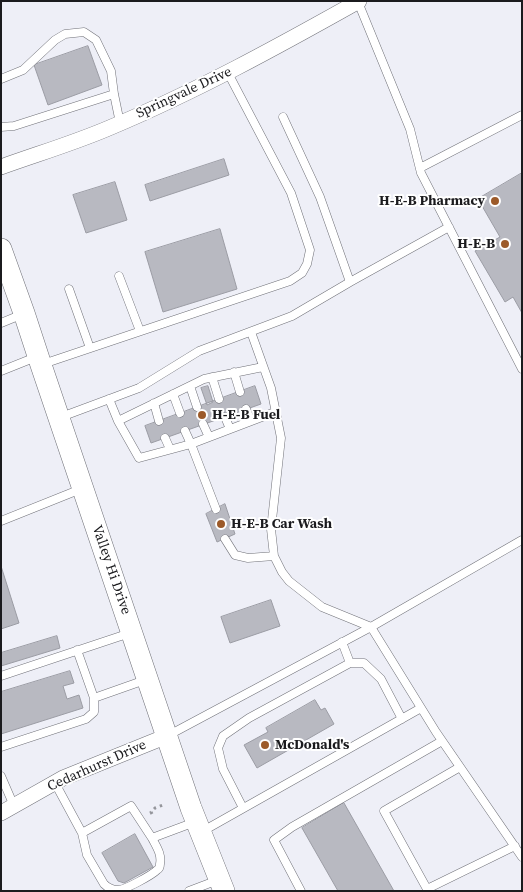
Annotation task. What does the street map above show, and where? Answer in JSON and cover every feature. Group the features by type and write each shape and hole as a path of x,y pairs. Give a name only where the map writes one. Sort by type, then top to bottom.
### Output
{"street":[{"name":"Springvale Drive","path":"1,167 108,129 203,86 358,2"},
{"name":"Valley Hi Drive","path":"1,249 10,285 24,313 167,736 222,885"},
{"name":"Cedarhurst Drive","path":"8,809 63,778 167,736"}],"lane":[{"path":"358,2 410,129 421,173 522,369"},
{"path":"1,79 23,70 55,40 65,34 84,32 96,40 111,70 120,123"},
{"path":"1,371 90,348 290,281 302,273 307,264 310,250 291,193 228,73"},
{"path":"1,126 14,126 114,94"},
{"path":"420,168 522,115"},
{"path":"282,117 320,197 350,282"},
{"path":"59,418 139,388 199,352 292,316 449,227"},
{"path":"119,276 140,331"},
{"path":"69,289 90,348"},
{"path":"1,323 24,313"},
{"path":"251,332 271,388 281,438 271,529 274,556 282,572 289,581 322,607 371,627 442,741 522,857"},
{"path":"118,421 204,379 263,367"},
{"path":"234,372 240,392"},
{"path":"212,377 219,399"},
{"path":"190,386 197,407"},
{"path":"173,394 180,413"},
{"path":"109,399 118,421 139,458 192,444 275,412"},
{"path":"154,403 159,421"},
{"path":"246,409 251,421"},
{"path":"225,416 230,429"},
{"path":"203,424 209,437"},
{"path":"185,431 192,444 216,509"},
{"path":"165,438 170,449"},
{"path":"1,521 83,488"},
{"path":"225,539 235,555 248,558 274,556"},
{"path":"167,736 371,627 522,540"},
{"path":"1,676 132,632"},
{"path":"342,642 350,663"},
{"path":"1,747 86,719 94,712 94,698 77,650"},
{"path":"243,808 223,769 218,748 223,736 249,718 350,663 364,663 381,679 402,719"},
{"path":"94,698 148,679"},
{"path":"152,838 199,826 243,808 421,708"},
{"path":"301,891 274,840 292,827 442,741"},
{"path":"460,766 384,811 427,889 514,846"},
{"path":"1,776 8,809"},
{"path":"55,783 82,833 87,855 104,884 120,890 130,887 158,870 161,862 158,850 131,806 82,833"},
{"path":"189,891 222,885"}],"path":[{"path":"154,819 151,812 155,808 163,806"}],"building":[{"path":"88,46 102,85 48,105 34,65"},
{"path":"224,159 229,175 150,201 145,185"},
{"name":"H-E-B","path":"522,173 522,313 513,297 505,302 475,251 500,237 478,199"},
{"path":"115,182 127,220 86,233 73,195"},
{"path":"220,229 237,289 163,312 145,252"},
{"path":"208,386 213,402 207,405 201,388"},
{"name":"H-E-B Fuel","path":"255,386 261,404 151,443 145,426"},
{"name":"H-E-B Car Wash","path":"225,504 235,534 217,542 206,514"},
{"path":"1,566 19,623 1,629"},
{"path":"271,600 280,626 230,643 221,617"},
{"path":"57,636 60,648 1,666 1,653"},
{"path":"70,671 74,683 63,686 67,699 79,695 83,708 1,734 1,692"},
{"path":"315,700 321,710 325,708 334,724 257,768 244,745 268,732 266,728"},
{"path":"344,803 394,891 338,891 302,828"},
{"path":"135,834 153,867 124,883 118,881 102,853"}],"place":[{"name":"H-E-B Pharmacy","path":"495,201"},
{"name":"H-E-B","path":"505,244"},
{"name":"H-E-B Fuel","path":"202,415"},
{"name":"H-E-B Car Wash","path":"221,524"},
{"name":"McDonald's","path":"265,745"}]}
